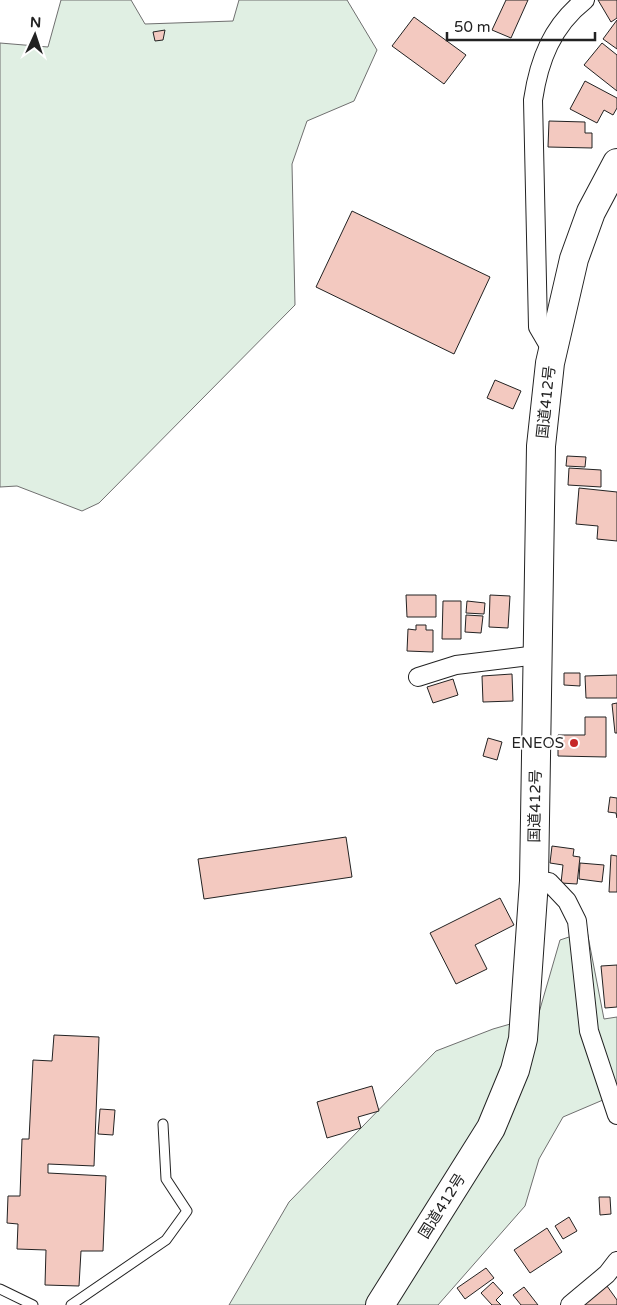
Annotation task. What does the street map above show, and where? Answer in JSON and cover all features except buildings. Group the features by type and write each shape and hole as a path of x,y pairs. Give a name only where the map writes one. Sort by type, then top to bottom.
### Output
{"highway":[{"name":"国道412号","path":"380,1305 491,1128 515,1070 523,1039 534,880 541,446 552,351 574,260 591,212 617,163"}],"street":[{"path":"552,351 538,327 533,100 537,73 545,51 557,28 579,2"},
{"path":"418,677 456,665 537,655"},
{"path":"534,880 549,882 567,901 577,921 589,1031 617,1116"},
{"path":"570,1305 607,1274 617,1261"}],"lane":[{"path":"71,1305 166,1240 187,1211 166,1179 163,1124"},
{"path":"0,1290 33,1305"}],"green space":[{"path":"61,0 131,0 145,24 233,21 239,0 347,0 377,50 354,101 307,121 292,164 295,305 99,503 82,511 17,486 0,487 0,43 48,47"},
{"path":"587,931 604,1019 617,1017 617,1094 563,1117 539,1159 525,1206 438,1305 229,1305 289,1202 436,1051 493,1029 538,1016 560,940"}],"place":[{"name":"ENEOS","path":"574,743"}]}
